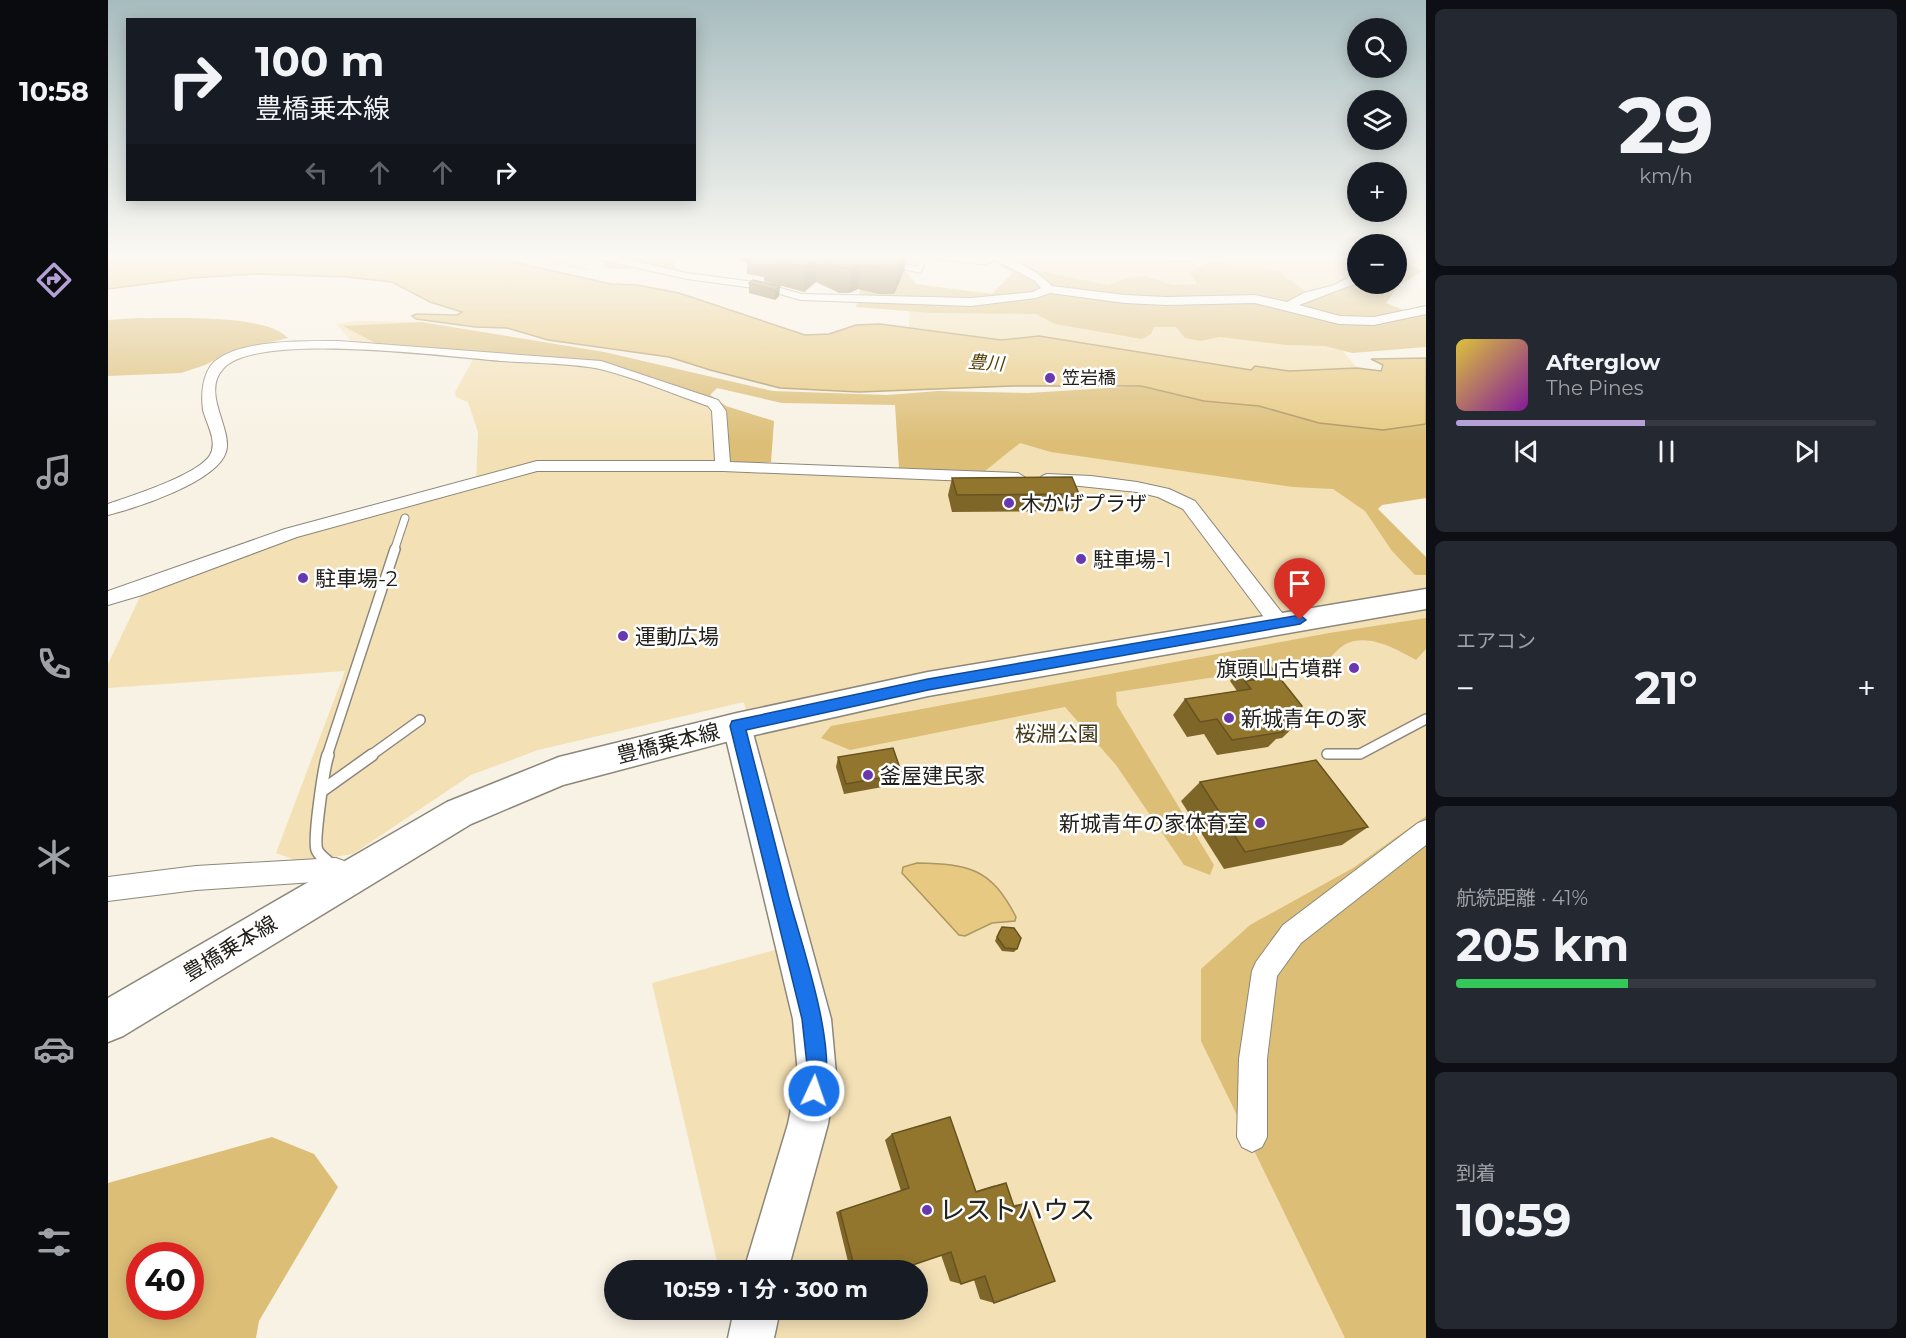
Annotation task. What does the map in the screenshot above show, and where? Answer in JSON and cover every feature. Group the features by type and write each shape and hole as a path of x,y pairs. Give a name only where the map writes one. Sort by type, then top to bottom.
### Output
{"main road":[{"name":"豊橋乗本線","path":"108,1021 340,874 459,813 559,772 737,726 928,684 1426,599"}],"street":[{"path":"1333,318 1374,321 1386,318"},
{"path":"108,510 181,482 207,467 217,457 220,443 210,407 211,377 218,365 244,353 310,345 339,345 601,365 713,403 719,411 723,466"},
{"path":"108,598 136,590 291,533 537,466 723,466 1091,480 1163,493 1189,505 1279,623"},
{"path":"737,726 812,1019 818,1074 808,1124 769,1260"},
{"path":"1252,1137 1253,1059 1265,972 1292,934 1426,831"},
{"path":"108,889 196,878 340,874"},
{"path":"751,1338 756,1320"}],"lane":[{"path":"340,874 317,851 315,835 323,790 322,772 405,518"},
{"path":"1327,753 1360,754 1426,719"},
{"path":"323,790 420,720"}],"green space":[{"path":"909,318 1327,318 1322,326 1357,368 1289,371 1255,366 1251,370 1039,336 1001,340 909,327"},
{"name":"桜淵公園","path":"356,321 421,322 604,352 698,374 717,411 716,470 904,478 899,403 1291,432 1426,560 1426,826 1405,1338 775,1338 775,1320 928,1320 928,1260 717,1260 652,983 801,943 744,702 538,750 471,775 353,854 301,862 276,853 345,671 108,688 108,664 140,597 259,548 476,486 478,432 468,402 456,397 455,392 476,354 354,344 336,324"}],"shaded area":[{"path":"205,318 239,321 259,324 276,330 288,338 230,352 205,365 181,373 108,376 108,320"},
{"path":"1044,318 1426,318 1426,347 1352,353 1325,346 1287,345 1220,337 1201,341 1185,338 1176,327 1154,327 1151,334 1142,339 1055,324"},
{"path":"421,322 604,352 773,391 887,395 938,391 1028,393 1141,386 1204,401 1259,406 1319,423 1383,430 1426,424 1426,498 1382,505 1378,509 1426,557 1426,575 1415,575 1392,551 1365,511 1333,489 1293,487 1051,452 1020,443 985,471 899,468 895,405 782,403 717,388 710,395 726,406 774,421 771,462 729,464 721,410 709,400 667,382 604,363 379,345 343,326"},
{"path":"1426,618 1426,649 1416,660 1400,651 1372,641 1362,640 1344,645 1323,663 1314,667 1249,672 1116,692 1117,705 1214,865 1210,875 1184,865 1116,765 1065,707 850,750 821,738 831,726 1329,633"},
{"path":"1426,816 1426,1338 1345,1338 1201,1041 1201,969 1250,925 1353,868"},
{"path":"272,1137 314,1154 338,1187 259,1321 256,1338 108,1338 108,1183"}],"water":[{"name":"豊川","path":"755,318 805,335 829,334 856,325 880,324 1001,340 1039,336 1251,370 1255,366 1289,371 1357,368 1381,371 1383,365 1371,359 1426,358 1426,424 1383,430 1319,423 1259,406 1204,401 1141,386 1012,386 859,392 780,388 669,357 548,340 507,328 475,327 416,319"},
{"path":"917,863 951,865 977,872 997,888 1016,917 1015,921 992,923 965,936 959,935 902,873 903,867"}],"building":[{"path":"1072,477 1079,494 957,495 952,478"},
{"path":"1267,662 1302,706 1298,723 1279,726 1283,732 1232,740 1217,719 1200,722 1185,699 1251,689 1245,681 1254,680 1243,665"},
{"path":"893,748 902,774 846,784 838,757"},
{"path":"1316,760 1368,827 1245,852 1200,782"},
{"path":"1002,927 1014,928 1021,938 1017,949 1005,948 997,937"},
{"name":"レストハウス","path":"950,1117 976,1192 1006,1183 1014,1207 1026,1203 1055,1281 994,1303 985,1276 961,1284 951,1252 927,1260 852,1260 840,1211 909,1188 892,1134"}],"place":[{"name":"笠岩橋","path":"1050,378"},
{"name":"木かげプラザ","path":"1009,503"},
{"name":"駐車場-1","path":"1081,559"},
{"name":"駐車場-2","path":"303,578"},
{"name":"運動広場","path":"623,636"},
{"name":"旗頭山古墳群","path":"1354,668"},
{"name":"新城青年の家","path":"1229,718"},
{"name":"釜屋建民家","path":"868,775"},
{"name":"新城青年の家体育室","path":"1260,823"},
{"name":"レストハウス","path":"927,1210"}],"route":[{"path":"814,1091 818,1074 812,1019 737,726 928,684 1300,620"}]}
